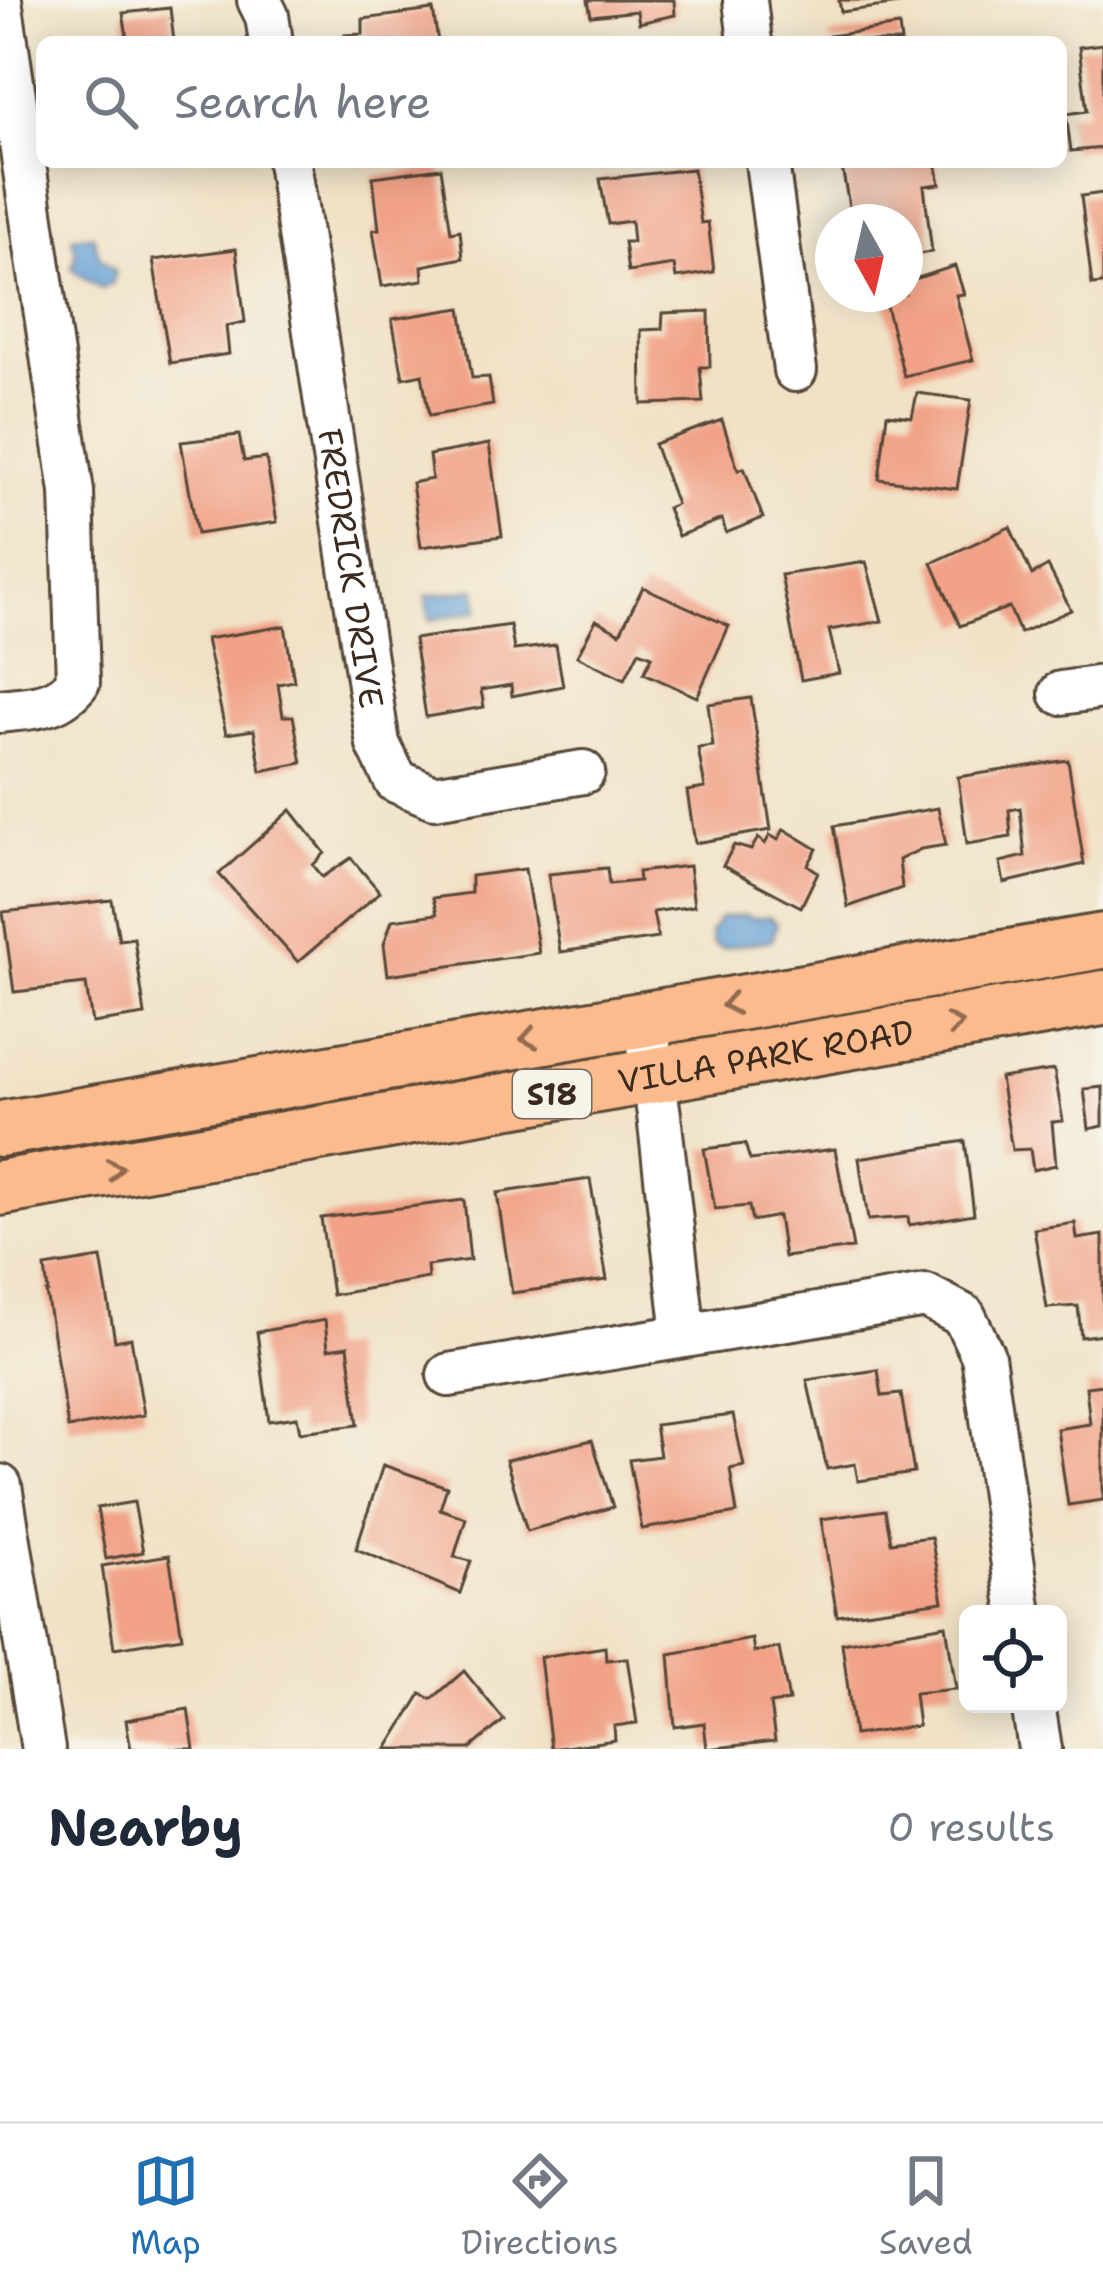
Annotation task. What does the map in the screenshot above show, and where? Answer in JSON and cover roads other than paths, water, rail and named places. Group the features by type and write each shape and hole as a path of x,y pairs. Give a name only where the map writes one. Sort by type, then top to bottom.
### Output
{"main road":[{"name":"VILLA PARK ROAD","path":"0,1129 1103,941"},
{"name":"VILLA PARK ROAD","path":"0,1189 1103,998"}],"street":[{"path":"0,0 73,492 78,682 67,697 48,705 0,711"},
{"path":"259,0 270,36"},
{"path":"745,0 749,36"},
{"name":"FREDRICK DRIVE","path":"290,168 378,744 396,781 434,797 583,772"},
{"path":"767,168 795,370"},
{"path":"1061,693 1103,687"},
{"path":"645,1018 684,1334"},
{"path":"449,1375 926,1296 964,1316 983,1357 1019,1605"},
{"path":"0,1486 43,1749"},
{"path":"1034,1713 1040,1749"}],"water":[{"path":"93,235 100,258 115,270 112,283 102,289 72,269 76,254 72,237"},
{"path":"476,589 479,610 430,620 426,596"},
{"path":"770,917 777,924 772,940 722,948 713,944 710,933 720,918"}]}
